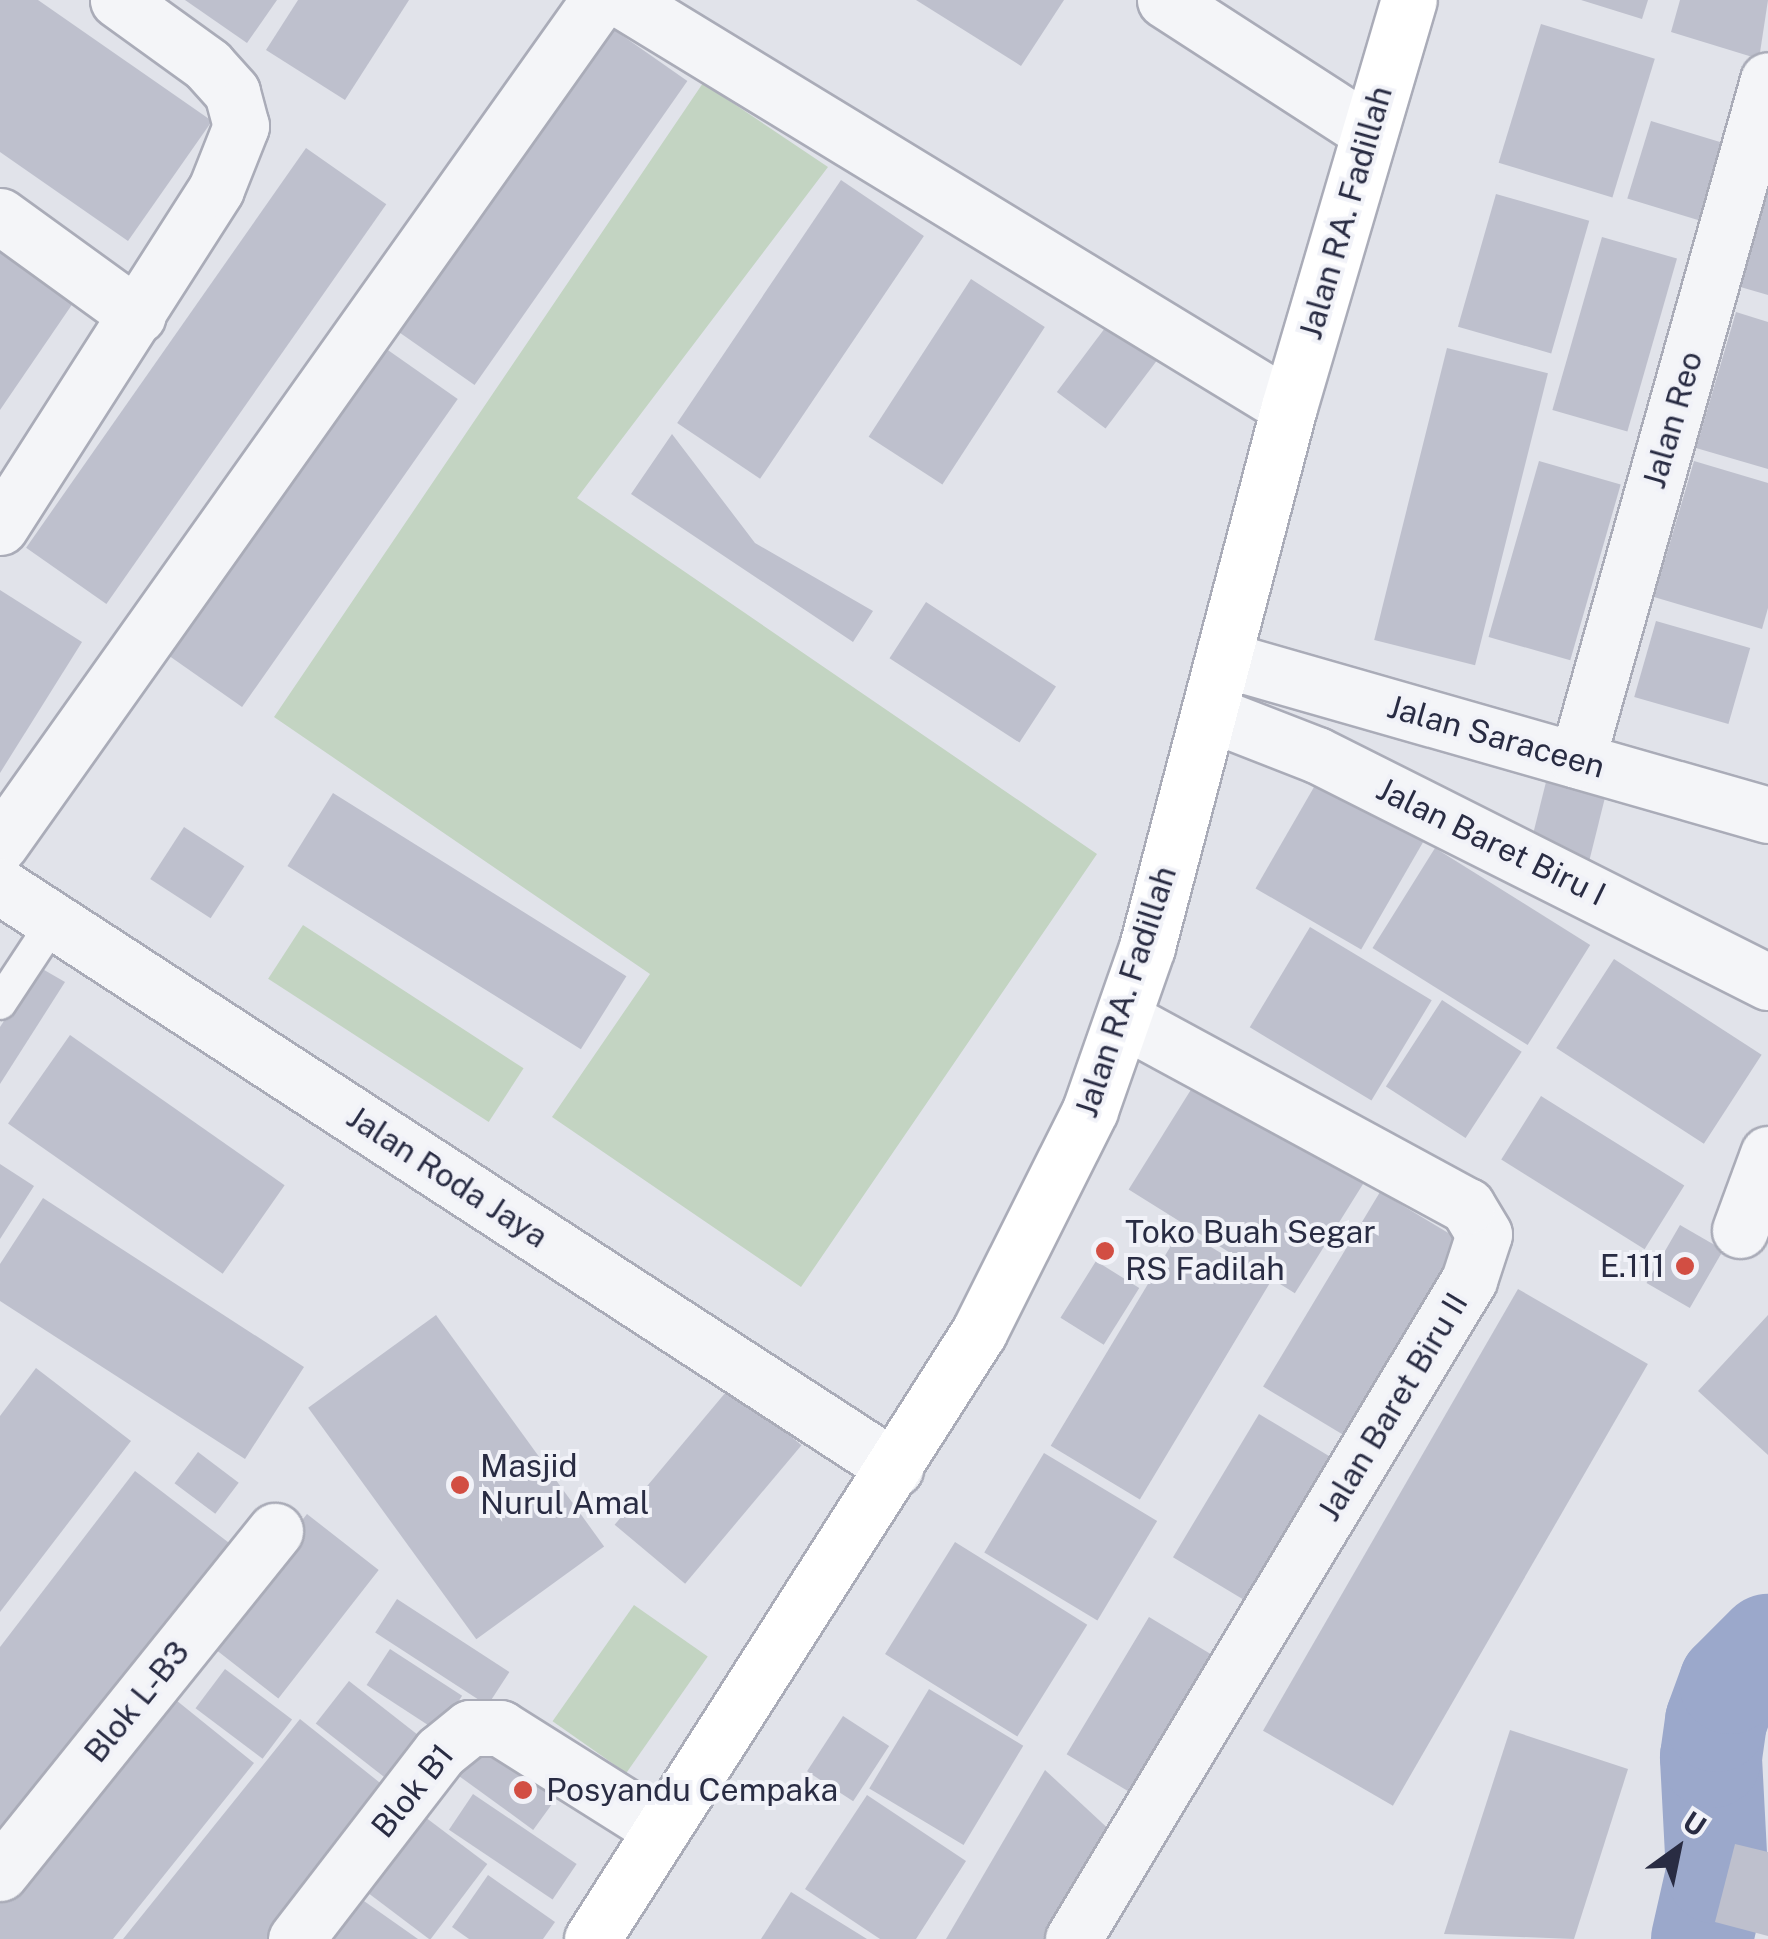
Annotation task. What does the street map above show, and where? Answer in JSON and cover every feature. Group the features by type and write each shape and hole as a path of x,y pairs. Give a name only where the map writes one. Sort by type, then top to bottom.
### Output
{"main road":[{"name":"Jalan RA. Fadillah","path":"592,1939 980,1332 1090,1110 1124,1020 1224,660 1288,408 1408,0"}],"street":[{"path":"0,527 216,189 241,126 232,92 208,64 118,0"},
{"path":"0,844 599,0"},
{"path":"622,0 1288,408"},
{"path":"1176,3 1369,132"},
{"name":"Jalan Reo","path":"1577,760 1768,80"},
{"path":"0,216 138,316"},
{"name":"Jalan Saraceen","path":"1224,660 1768,815"},
{"name":"Jalan Baret Biru I","path":"1209,713 1317,756 1768,982"},
{"name":"Jalan Roda Jaya","path":"0,886 894,1468"},
{"name":"Jalan Baret Biru II","path":"1073,1939 1470,1280 1484,1234 1468,1206 1124,1020"},
{"path":"1740,1230 1768,1154"},
{"name":"Blok L-B3","path":"0,1873 275,1531"},
{"name":"Blok B1","path":"296,1939 440,1752 470,1728 500,1728 662,1830"}],"lane":[{"path":"0,1003 54,921"}],"green space":[{"path":"703,83 828,167 577,498 1097,854 801,1287 552,1117 650,974 274,717"},
{"path":"303,925 524,1068 489,1122 268,979"},
{"path":"634,1605 708,1657 626,1773 553,1721"}],"building":[{"path":"0,0 38,0 212,121 128,241 0,152"},
{"path":"185,0 277,0 247,43"},
{"path":"298,0 409,0 345,100 266,50"},
{"path":"916,0 1064,0 1021,66"},
{"path":"1581,0 1648,0 1642,19"},
{"path":"1680,0 1768,0 1759,59 1671,32"},
{"path":"603,22 687,81 475,385 390,326"},
{"path":"1541,24 1655,59 1612,197 1499,163"},
{"path":"1651,121 1727,144 1703,222 1627,198"},
{"path":"306,148 386,204 106,604 26,548"},
{"path":"841,180 924,236 760,479 677,423"},
{"path":"1768,182 1768,295 1737,286"},
{"path":"1496,194 1589,221 1551,353 1458,327"},
{"path":"0,230 84,287 0,410"},
{"path":"1602,237 1677,258 1627,432 1552,410"},
{"path":"971,279 1045,327 942,485 869,437"},
{"path":"1736,312 1768,322 1768,469 1696,448"},
{"path":"1108,324 1157,361 1106,429 1057,392"},
{"path":"375,341 458,399 242,707 159,649"},
{"path":"1447,348 1548,373 1475,665 1374,640"},
{"path":"672,434 755,543 873,611 853,642 631,494"},
{"path":"1539,461 1621,484 1570,660 1489,637"},
{"path":"1694,461 1768,483 1768,608 1762,629 1654,597"},
{"path":"0,590 82,642 0,773"},
{"path":"926,602 1056,686 1020,743 890,658"},
{"path":"1656,621 1750,648 1728,724 1634,697"},
{"path":"1325,768 1431,829 1361,949 1256,888"},
{"path":"1549,770 1608,785 1589,861 1530,847"},
{"path":"333,793 626,976 581,1049 287,866"},
{"path":"184,827 244,866 211,918 150,879"},
{"path":"1435,848 1590,945 1528,1045 1372,948"},
{"path":"1310,927 1432,1000 1371,1100 1250,1027"},
{"path":"1614,959 1762,1055 1704,1144 1556,1048"},
{"path":"39,967 65,982 0,1084 0,1027"},
{"path":"1442,1000 1522,1052 1466,1138 1386,1086"},
{"path":"70,1035 285,1185 223,1274 8,1123"},
{"path":"1197,1080 1363,1184 1295,1293 1129,1189"},
{"path":"1541,1096 1684,1186 1645,1249 1501,1160"},
{"path":"0,1164 34,1186 0,1239"},
{"path":"1380,1192 1470,1246 1353,1441 1263,1387"},
{"path":"43,1198 304,1367 245,1459 0,1301 0,1264"},
{"name":"E.111","path":"1680,1225 1723,1250 1690,1308 1646,1283"},
{"path":"1181,1229 1270,1283 1140,1499 1051,1446"},
{"path":"1096,1261 1139,1288 1104,1345 1060,1318"},
{"path":"1518,1289 1648,1364 1393,1806 1263,1731"},
{"name":"Masjid Nurul Amal","path":"436,1315 604,1546 476,1639 308,1408"},
{"path":"1768,1315 1768,1455 1698,1391"},
{"path":"36,1368 131,1441 0,1612 0,1416"},
{"path":"731,1386 801,1445 685,1584 615,1525"},
{"path":"1259,1414 1332,1458 1246,1601 1173,1557"},
{"path":"198,1452 239,1483 215,1514 175,1483"},
{"path":"1044,1453 1157,1521 1097,1620 984,1552"},
{"path":"135,1471 241,1552 0,1839 0,1647"},
{"path":"307,1514 379,1570 278,1698 207,1642"},
{"path":"955,1542 1087,1625 1017,1737 885,1654"},
{"path":"397,1599 509,1672 488,1706 375,1633"},
{"path":"1149,1617 1221,1660 1139,1797 1067,1754"},
{"path":"390,1649 462,1696 439,1732 367,1685"},
{"path":"225,1669 292,1720 263,1759 196,1708"},
{"path":"349,1681 432,1746 398,1788 316,1724"},
{"path":"929,1689 1023,1746 964,1845 869,1788"},
{"path":"166,1692 254,1763 113,1939 0,1939 0,1899"},
{"path":"843,1716 889,1746 853,1801 807,1771"},
{"path":"300,1719 389,1790 268,1939 123,1939"},
{"path":"1510,1730 1628,1769 1574,1939 1444,1934"},
{"path":"486,1740 560,1793 533,1830 460,1776"},
{"path":"1045,1770 1114,1834 1056,1939 946,1939"},
{"path":"473,1794 577,1864 553,1900 449,1830"},
{"path":"867,1795 966,1861 916,1939 880,1939 805,1889"},
{"path":"425,1817 487,1864 431,1939 368,1893"},
{"path":"1735,1844 1768,1852 1768,1936 1715,1922"},
{"path":"488,1875 555,1922 543,1939 469,1939 452,1927"},
{"path":"791,1892 867,1939 761,1939"},
{"path":"354,1894 418,1939 322,1939"}],"waterway":[{"path":"1702,1939 1717,1873 1711,1757 1716,1721 1730,1683 1768,1645"}],"place":[{"name":"Toko Buah Segar RS Fadilah","path":"1105,1251"},
{"name":"E.111","path":"1685,1266"},
{"name":"Masjid Nurul Amal","path":"460,1485"},
{"name":"Posyandu Cempaka","path":"523,1790"}]}
